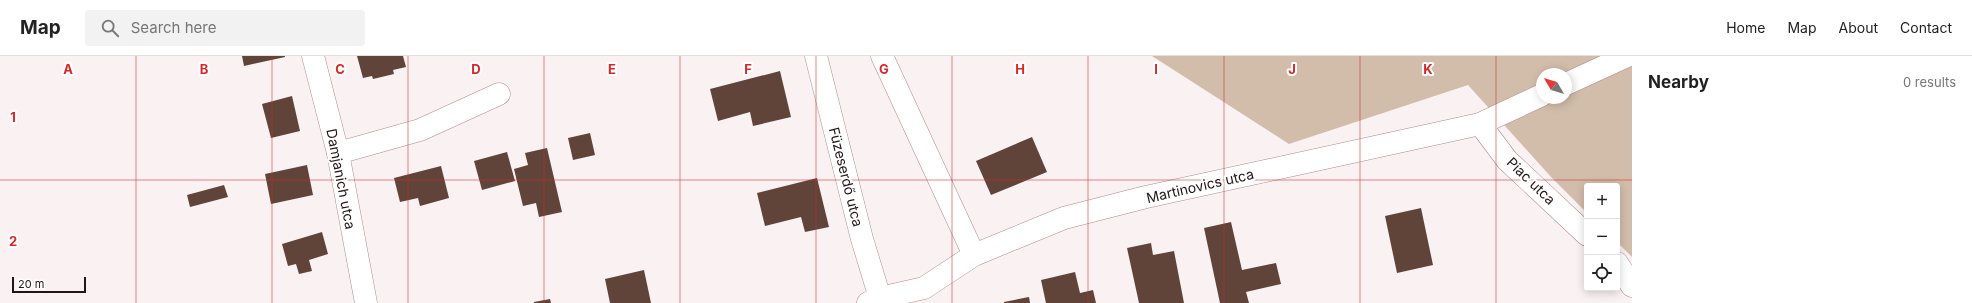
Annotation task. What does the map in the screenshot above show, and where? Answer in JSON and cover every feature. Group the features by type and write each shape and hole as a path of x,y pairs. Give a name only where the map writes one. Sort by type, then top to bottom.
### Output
{"street":[{"name":"Damjanich utca","path":"313,56 338,153 366,303"},
{"name":"Füzeserdő utca","path":"816,56 862,238 874,300"},
{"path":"882,56 974,255"},
{"path":"1572,81 1627,56"},
{"path":"338,153 420,130 499,94"},
{"name":"Martinovics utca","path":"874,300 925,296 974,255 1064,218 1146,197 1480,124 1536,98"},
{"name":"Piac utca","path":"1480,124 1507,160 1584,231"},
{"path":"1620,268 1632,286"}],"shaded area":[{"path":"1152,56 1632,56 1632,257 1620,245 1620,183 1584,183 1584,210 1552,178 1468,85 1289,144"}],"building":[{"path":"242,56 285,56 285,57 244,66"},
{"path":"357,56 403,56 406,67 393,70 394,74 373,79 372,76 363,78"},
{"path":"780,71 791,117 753,126 750,112 718,121 710,89"},
{"path":"292,96 300,131 271,138 262,104"},
{"path":"590,133 595,155 573,160 568,138"},
{"path":"1032,137 1047,172 991,195 976,161"},
{"path":"547,148 562,212 539,217 536,203 523,206 514,169 528,165 525,153"},
{"path":"507,152 515,181 482,190 474,161"},
{"path":"307,165 313,195 271,204 265,174"},
{"path":"441,166 449,198 420,206 418,198 400,202 394,178"},
{"path":"817,178 829,227 805,232 801,217 765,226 757,193"},
{"path":"224,185 228,197 190,207 187,195"},
{"path":"1421,208 1433,265 1397,273 1385,216"},
{"path":"1231,222 1242,270 1276,263 1281,284 1246,292 1249,303 1220,303 1204,228"},
{"path":"322,232 328,254 309,260 312,271 299,274 296,264 288,266 282,244"},
{"path":"1151,243 1153,255 1174,251 1184,303 1139,303 1127,248"},
{"path":"644,270 651,303 610,303 605,279"},
{"path":"1075,272 1080,293 1093,290 1096,303 1046,303 1041,280"},
{"path":"1029,297 1030,303 1004,303 1004,302"},
{"path":"550,299 551,303 534,303 534,302"}]}
